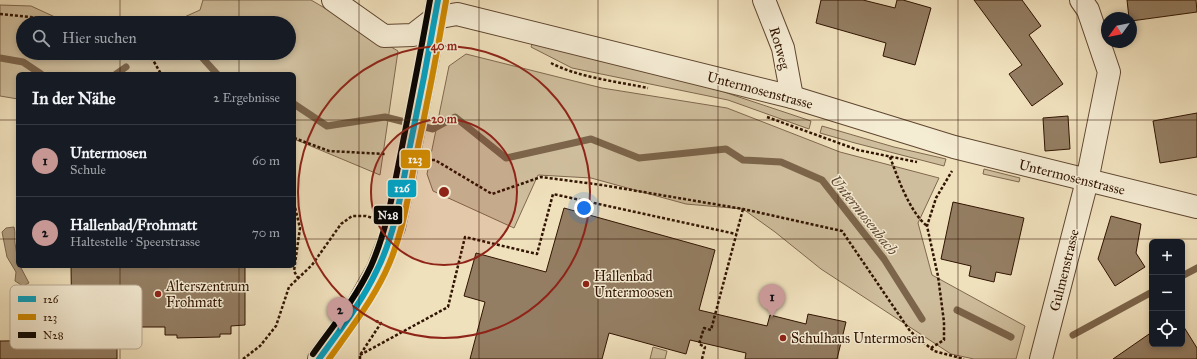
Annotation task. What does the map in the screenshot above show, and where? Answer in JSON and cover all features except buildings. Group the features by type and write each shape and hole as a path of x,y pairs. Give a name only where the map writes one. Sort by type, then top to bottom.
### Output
{"street":[{"name":"Untermosenstrasse","path":"333,0 384,36 413,34 436,9 792,97 954,147 1197,208"},
{"name":"Rotweg","path":"764,0 783,48 792,97"},
{"name":"Gulmenstrasse","path":"1041,359 1087,180 1109,72 1088,10 1081,0"},
{"path":"319,359 356,308 366,291 378,269 394,227 404,184 436,9"}],"path":[{"path":"0,14 20,16"},
{"path":"153,60 160,72"},
{"path":"546,60 558,67 588,76 650,88"},
{"path":"763,116 858,150 918,162"},
{"path":"296,139 329,151 385,154"},
{"path":"890,156 903,192 922,222 927,226"},
{"path":"435,160 492,194 541,177 602,185 743,209 842,231 910,331 934,351 964,359"},
{"path":"931,348 944,340 944,322 938,276 927,226 936,198 955,170 946,168"},
{"path":"360,355 448,307 465,237 537,254 553,194 736,234"},
{"path":"702,359 705,347 699,344 704,328 711,330 743,209"},
{"path":"296,211 300,228 296,257"},
{"path":"243,359 260,346 276,326 289,287 312,265 341,224 352,216 366,216 394,227"},
{"path":"294,268 294,271 298,278"},
{"path":"360,359 360,355 381,323 372,320"}],"shaded area":[{"path":"203,0 311,0 398,51 380,175 296,140 296,72 16,72 16,99 0,96 0,5 31,6 53,16 16,16 16,60 296,60 296,16 187,16 200,10"},
{"path":"533,42 718,90 811,121 809,129 728,100 572,68 531,47"},
{"path":"466,54 602,88 727,108 840,152 939,178 918,223 932,275 1025,326 1016,359 974,359 951,354 821,269 775,232 743,209 686,204 591,178 538,175 514,228 433,191 427,174 449,66"},
{"path":"822,126 894,147 946,159 944,166 820,133"},
{"path":"984,169 1020,178 1019,182 983,174"},
{"path":"14,227 16,268 21,268 29,283 25,285 21,285 15,281 16,272 7,257 2,232 6,228"},
{"path":"653,347 667,351 665,359 650,359"}],"waterway":[{"name":"Untermosenbach","path":"0,58 23,62 38,72"},
{"name":"Untermosenbach","path":"204,60 215,72"},
{"name":"Untermosenbach","path":"119,72 126,67"},
{"name":"Untermosenbach","path":"296,105 327,126 385,117 433,129 455,117 506,158 591,139 639,158 726,149 743,160 781,162 822,180 884,259 922,319"},
{"name":"Untermosenbach","path":"1184,275 1197,268"},
{"name":"Untermosenbach","path":"1073,335 1149,294"},
{"name":"Untermosenbach","path":"957,310 1011,337"}],"transit line":[{"name":"N28","path":"313,354 344,312 365,278 377,252 389,210 430,0"},
{"name":"126","path":"319,359 365,293 377,270 393,228 424,78 438,0"},
{"name":"123","path":"329,359 373,296 391,259 401,230 432,79 446,1"}],"place":[{"name":"Hallenbad Untermoosen","path":"586,284"},
{"name":"Alterszentrum Frohmatt","path":"158,294"},
{"name":"Untermosen","path":"772,317"},
{"name":"Hallenbad/Frohmatt","path":"340,330"},
{"name":"Schulhaus Untermosen","path":"783,338"}]}
